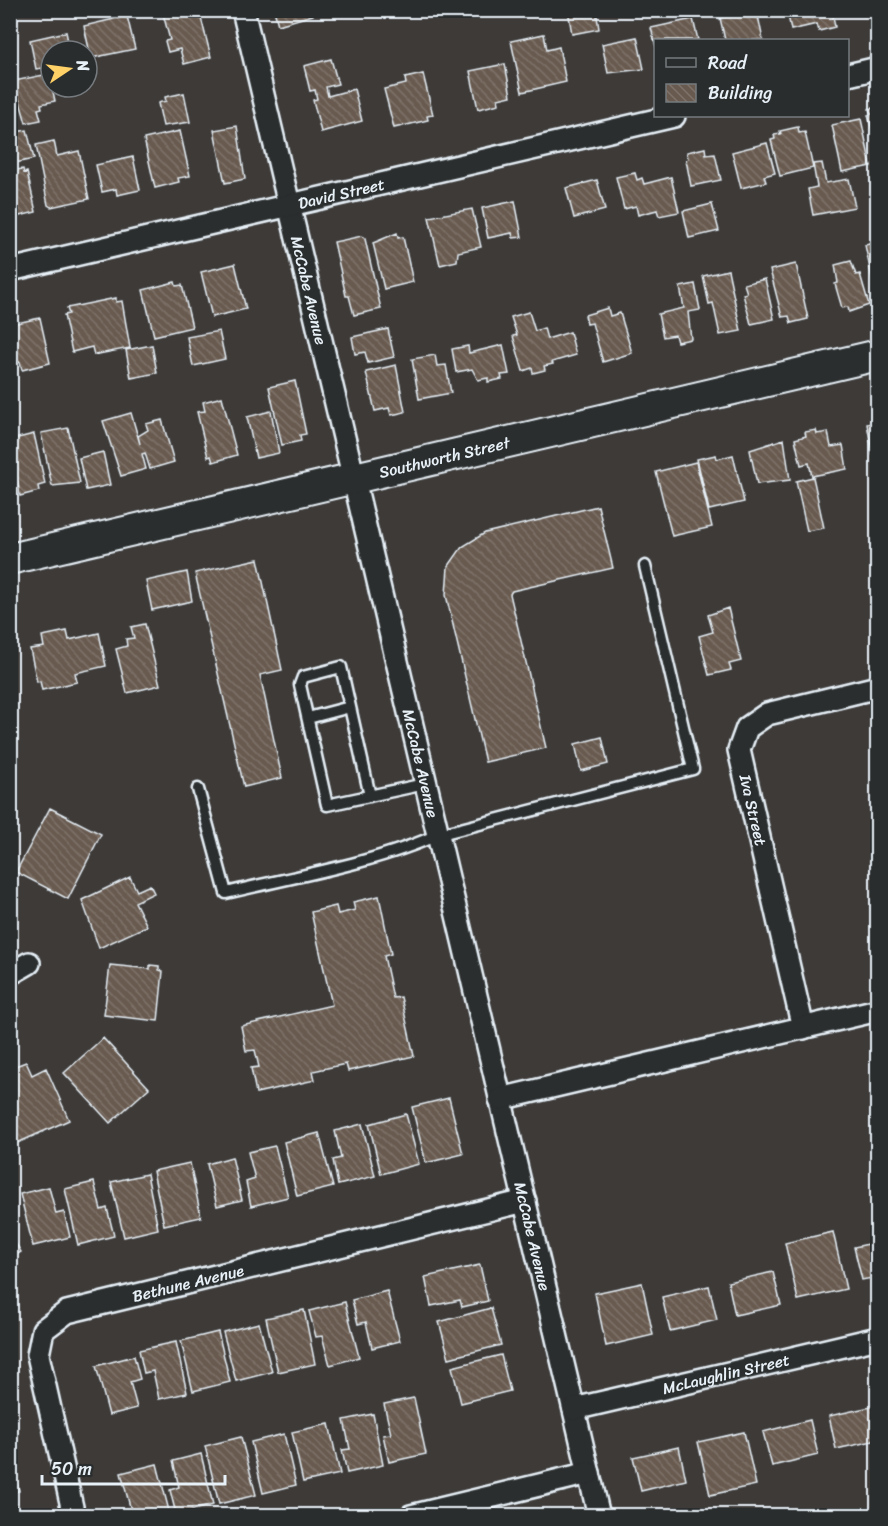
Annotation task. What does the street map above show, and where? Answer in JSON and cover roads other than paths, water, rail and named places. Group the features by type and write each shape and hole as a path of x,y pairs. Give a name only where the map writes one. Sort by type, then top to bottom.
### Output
{"main road":[{"name":"Southworth Street","path":"10,559 878,355"}],"street":[{"name":"McCabe Avenue","path":"243,10 352,479 599,1515"},
{"path":"849,75 878,68"},
{"name":"David Street","path":"10,270 670,117"},
{"name":"Iva Street","path":"803,1028 739,750 747,728 767,714 878,687"},
{"path":"10,974 29,963"},
{"path":"500,1100 878,1010"},
{"name":"Bethune Avenue","path":"74,1515 38,1355 43,1330 67,1312 525,1202"},
{"name":"McLaughlin Street","path":"574,1409 878,1338"},
{"path":"411,1515 589,1473"}],"lane":[{"path":"198,789 226,893 341,865 420,843 437,835 693,769 645,566"},
{"path":"370,796 341,667 303,677 300,685 327,805 370,796 425,784"},
{"path":"308,718 350,707"}]}
